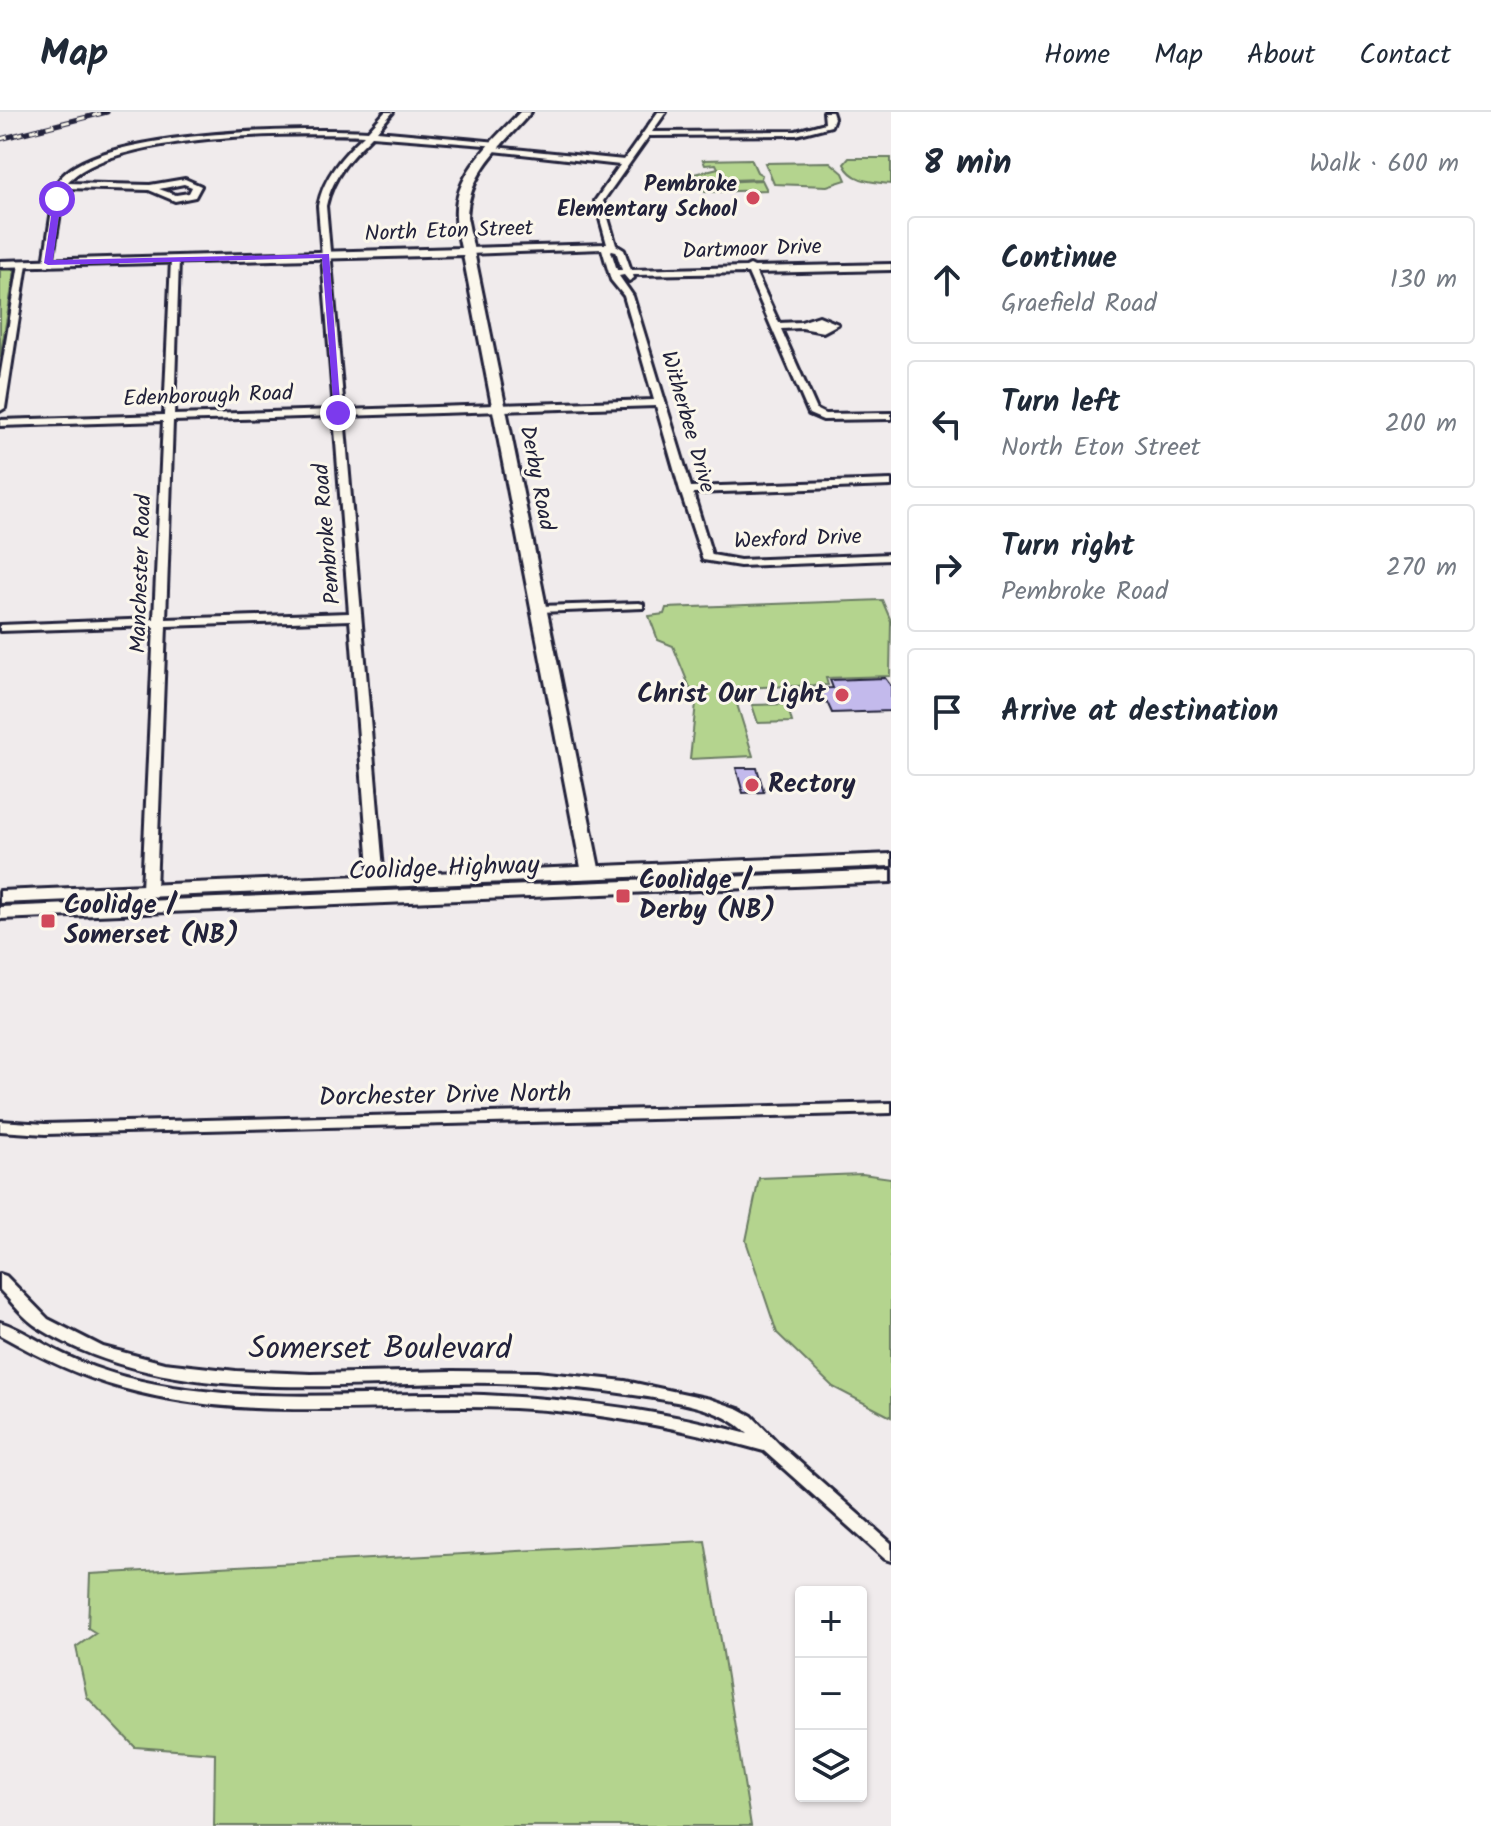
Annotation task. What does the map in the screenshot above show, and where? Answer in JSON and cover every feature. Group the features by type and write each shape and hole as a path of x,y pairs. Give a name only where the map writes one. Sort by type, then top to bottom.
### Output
{"main road":[{"name":"Coolidge Highway","path":"0,913 718,875 891,860"},
{"name":"Coolidge Highway","path":"0,897 591,873 891,876"}],"street":[{"name":"Pembroke Road","path":"377,881 322,206 325,190 340,164 389,112"},
{"name":"Derby Road","path":"526,112 472,176 462,196 461,217 591,873"},
{"path":"628,272 620,250 612,246 599,201 662,112"},
{"path":"646,134 678,136 802,132 828,124 828,112"},
{"path":"48,263 60,185 73,172 102,158 180,140 272,130 372,131 624,163"},
{"path":"60,185 150,188 185,181 197,186 192,195 181,198 150,188"},
{"path":"612,246 606,250 613,273"},
{"name":"North Eton Street","path":"0,264 612,246"},
{"name":"Manchester Road","path":"149,890 175,260"},
{"path":"0,408 23,264"},
{"name":"Dartmoor Drive","path":"613,273 891,267"},
{"path":"750,268 813,412 823,417 891,416"},
{"name":"Witherbee Drive","path":"628,272 628,296"},
{"name":"Witherbee Drive","path":"613,273 628,296 707,558"},
{"path":"774,326 802,325"},
{"name":"Edenborough Road","path":"0,423 658,403"},
{"path":"685,490 891,483"},
{"name":"Wexford Drive","path":"707,558 740,563 891,557"},
{"path":"539,609 639,606"},
{"path":"0,628 355,616"},
{"name":"Dorchester Drive North","path":"0,1126 56,1128 891,1108"},
{"name":"Somerset Boulevard","path":"0,1280 17,1303 37,1321 126,1359 178,1373 237,1379 514,1377 663,1395 731,1412 751,1422 770,1446 891,1554"},
{"name":"Somerset Boulevard","path":"0,1328 25,1344 90,1375 177,1394 220,1400 289,1403 428,1400 544,1404 664,1420 770,1446"}],"green space":[{"path":"849,158 891,158 891,184 864,180 852,174 844,164"},
{"path":"751,159 757,172 762,175 761,179 702,181 694,174 718,168 716,164 705,165 703,160"},
{"path":"830,162 843,173 846,180 827,186 774,184 765,163"},
{"path":"762,180 767,190 705,192 701,183"},
{"path":"0,270 15,270 0,358"},
{"path":"882,600 891,621 890,676 826,678 828,685 732,688 753,756 690,759 696,703 673,646 658,640 649,616 664,614 666,608"},
{"path":"787,704 792,722 758,723 752,705"},
{"path":"697,872 698,879 0,909 0,901"},
{"path":"862,1174 891,1178 891,1417 833,1387 777,1333 746,1241 759,1178"},
{"path":"705,1541 751,1826 214,1826 215,1753 135,1747 87,1697 76,1647 96,1633 88,1628 90,1574"}],"building":[{"name":"Christ Our Light","path":"885,678 891,686 891,711 832,713 827,702 795,703 790,689 833,688 830,680"},
{"name":"Rectory","path":"736,768 757,768 764,792 743,793"}],"railway":[{"path":"0,139 107,112"}],"place":[{"name":"Pembroke Elementary School","path":"753,198"},
{"name":"Christ Our Light","path":"842,695"},
{"name":"Rectory","path":"752,785"},
{"name":"Coolidge / Derby (NB)","path":"623,896"},
{"name":"Coolidge / Somerset (NB)","path":"48,921"}],"route":[{"path":"57,199 48,263 326,256 338,413"}]}
